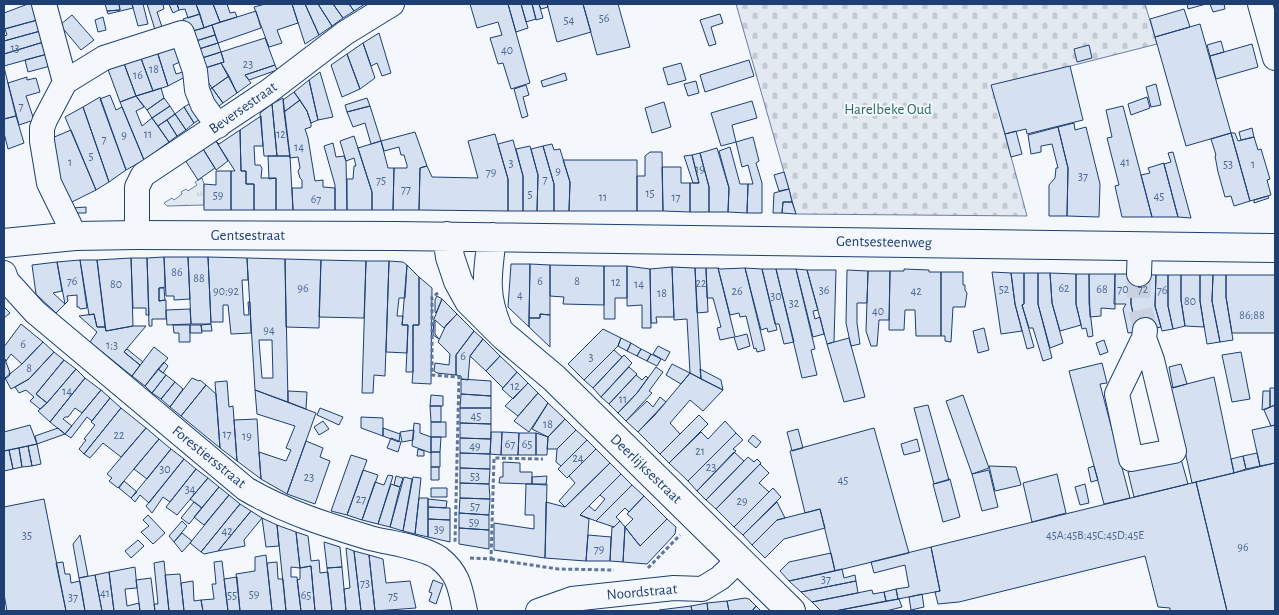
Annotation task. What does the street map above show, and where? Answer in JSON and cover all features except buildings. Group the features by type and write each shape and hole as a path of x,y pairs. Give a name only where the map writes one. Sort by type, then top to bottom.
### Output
{"main road":[{"name":"Gentsestraat","path":"4,243 75,236 137,235 492,237"},
{"name":"Deerlijksestraat","path":"448,236 450,257 458,281 469,301 554,378 791,611"},
{"name":"Deerlijksestraat","path":"492,237 486,291 490,310 498,329"},
{"name":"Gentsesteenweg","path":"492,237 1275,248"}],"street":[{"path":"44,4 65,82"},
{"name":"Beversestraat","path":"137,235 137,187 140,179 147,172 268,91 344,33 392,4"},
{"path":"1260,4 1275,58"},
{"path":"75,236 49,183 42,141 42,128 45,120 65,82 104,58 182,34 195,71 197,90 203,105 218,126"},
{"path":"1139,274 1140,246"},
{"name":"Forestiersstraat","path":"4,274 7,281 35,312 246,489 268,502 291,512 371,538 429,552 454,574 460,584 465,611"},
{"name":"Noordstraat","path":"538,611 572,599 674,588 702,589 720,578 739,560"}],"path":[{"path":"454,548 459,377 432,375 432,297 458,281"},
{"path":"491,559 494,458 543,459"},
{"path":"646,570 697,518"},
{"path":"454,574 467,558 491,559 558,570 616,570"}],"green space":[{"name":"Harelbeke Oud","path":"736,4 1145,4 1157,44 992,86 1027,216 796,214"},
{"path":"202,178 204,184 204,205 167,206 164,203 172,198 174,200 186,189 188,191 197,185 195,182"}],"tunnel":[{"path":"1139,274 1139,304 1145,330"}]}
